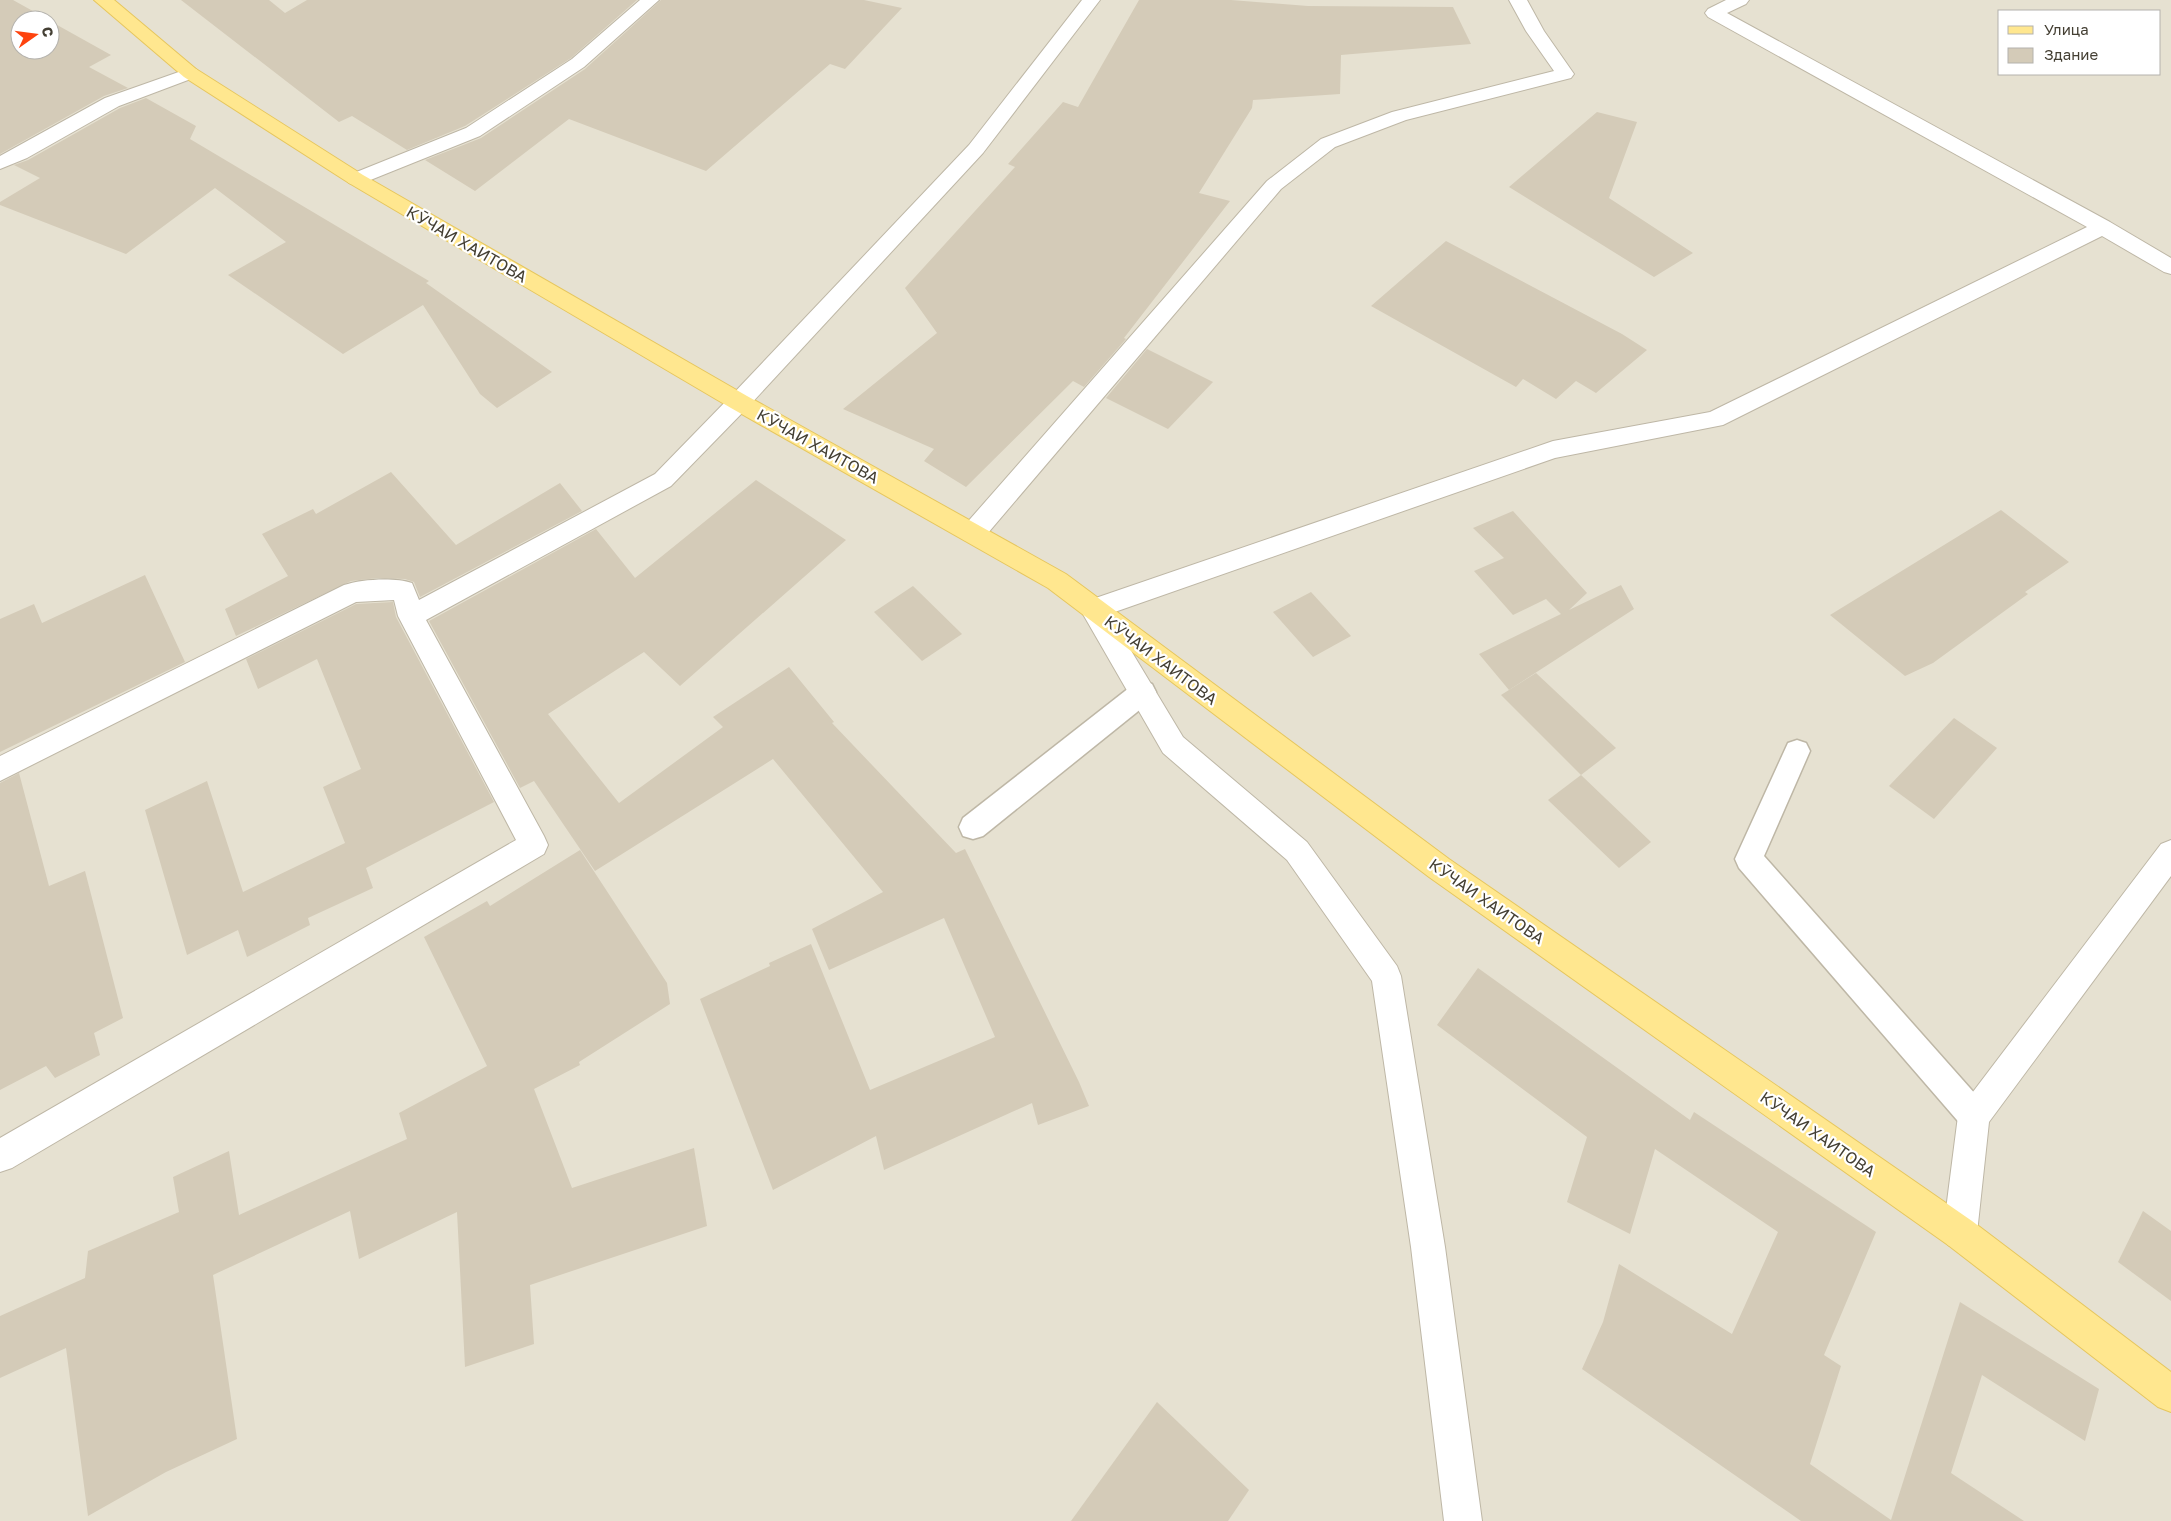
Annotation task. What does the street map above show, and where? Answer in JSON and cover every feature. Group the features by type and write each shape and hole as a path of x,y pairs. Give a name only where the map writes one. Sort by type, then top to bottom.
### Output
{"main road":[{"name":"КӮЧАИ ХАИТОВА","path":"104,0 190,73 356,179 739,402 1057,581 1439,868 1960,1233 2171,1394"}],"street":[{"path":"356,179 473,132 578,63 650,0"},
{"path":"411,616 662,480 739,402 976,149 1091,0"},
{"path":"973,532 1274,185 1328,143 1399,116 1565,74 1535,32 1518,0"},
{"path":"1740,0 1714,13 2103,227 2171,267"},
{"path":"0,163 20,154 112,102 190,73"},
{"path":"1463,1521 1428,1247 1386,976 1297,851 1174,745 1093,609 1553,450 1716,419 2103,227"},
{"path":"0,769 352,592 402,590 411,616 534,845 0,1156"},
{"path":"1960,1233 1974,1116 2171,853"}],"lane":[{"path":"973,827 1143,692"},
{"path":"1797,751 1748,859 1974,1116"}],"shaded area":[{"path":"0,0 2171,0 2171,1521 0,1521"}],"building":[{"path":"0,0 13,0 31,10 10,10 10,60 60,60 60,27 111,55 89,67 128,88 104,96 0,154"},
{"path":"181,0 269,0 285,13 307,0 637,0 571,58 465,126 407,150 352,116 339,122"},
{"path":"661,0 864,0 902,8 845,69 830,64 706,171 569,119 475,191 425,160 481,138 585,69"},
{"path":"1139,0 1231,0 1308,6 1453,7 1471,44 1341,55 1340,94 1253,100 1252,108 1199,193 1230,201 1124,338 1126,339 1084,387 1073,381 966,487 924,461 934,449 843,409 937,333 905,288 1015,167 1008,164 1063,102 1078,107"},
{"path":"146,98 196,126 190,139 429,281 426,283 552,372 497,408 480,394 423,305 343,354 228,275 286,242 215,188 126,254 0,205 0,202 40,178 14,165 28,160 120,108"},
{"path":"1597,112 1637,122 1609,198 1693,253 1654,277 1509,187"},
{"path":"1446,241 1622,334 1647,350 1596,393 1576,381 1556,399 1523,379 1516,387 1371,306"},
{"path":"1147,349 1213,382 1168,429 1106,398"},
{"path":"391,472 456,545 560,483 582,511 420,597 414,582 405,579 378,578 351,581 236,636 225,609 288,576 262,534 313,509 316,514"},
{"path":"756,480 846,540 680,686 644,652 548,714 619,803 723,727 713,717 789,667 834,722 832,723 956,853 965,849 1089,1106 1038,1125 1032,1103 884,1170 876,1136 773,1190 700,999 770,966 769,963 811,944 870,1090 995,1037 944,918 829,970 812,929 883,892 773,759 595,871 534,781 520,788 429,621 596,529 635,578"},
{"path":"2001,510 2069,562 2025,592 2028,594 1933,663 1905,676 1830,615"},
{"path":"1513,511 1587,593 1569,610 1621,585 1634,609 1509,690 1479,654 1561,614 1546,599 1513,615 1474,571 1504,558 1473,528"},
{"path":"145,575 185,662 0,752 0,619 34,604 42,623"},
{"path":"913,586 962,634 922,661 874,612"},
{"path":"1311,592 1351,636 1313,657 1273,612"},
{"path":"393,602 396,617 494,802 366,868 373,888 308,918 310,925 247,957 238,930 187,955 145,810 207,781 243,892 345,843 323,787 361,769 317,659 258,689 246,659 356,604"},
{"path":"1536,673 1616,748 1581,775 1501,695"},
{"path":"1954,718 1997,748 1934,819 1889,786"},
{"path":"19,773 49,886 85,871 123,1018 94,1033 100,1055 55,1078 46,1066 0,1090 0,783"},
{"path":"1581,775 1651,842 1619,868 1548,800"},
{"path":"580,850 667,983 670,1004 579,1062 580,1065 534,1089 572,1188 694,1148 707,1226 530,1285 534,1344 465,1367 457,1212 359,1259 350,1211 213,1275 237,1439 166,1472 88,1516 66,1348 0,1378 0,1316 85,1278 88,1251 179,1212 173,1177 229,1151 239,1215 407,1139 399,1113 487,1066 424,937 487,901 490,906"},
{"path":"1478,968 1690,1120 1694,1112 1876,1232 1824,1355 1841,1366 1810,1464 1891,1520 1960,1302 2099,1389 2085,1441 1982,1375 1951,1473 2024,1521 1801,1521 1582,1369 1603,1322 1619,1264 1732,1334 1778,1232 1655,1149 1630,1234 1567,1202 1587,1137 1437,1025"},
{"path":"2143,1211 2171,1231 2171,1301 2118,1262"},
{"path":"1157,1402 1249,1490 1228,1521 1071,1521"}]}
